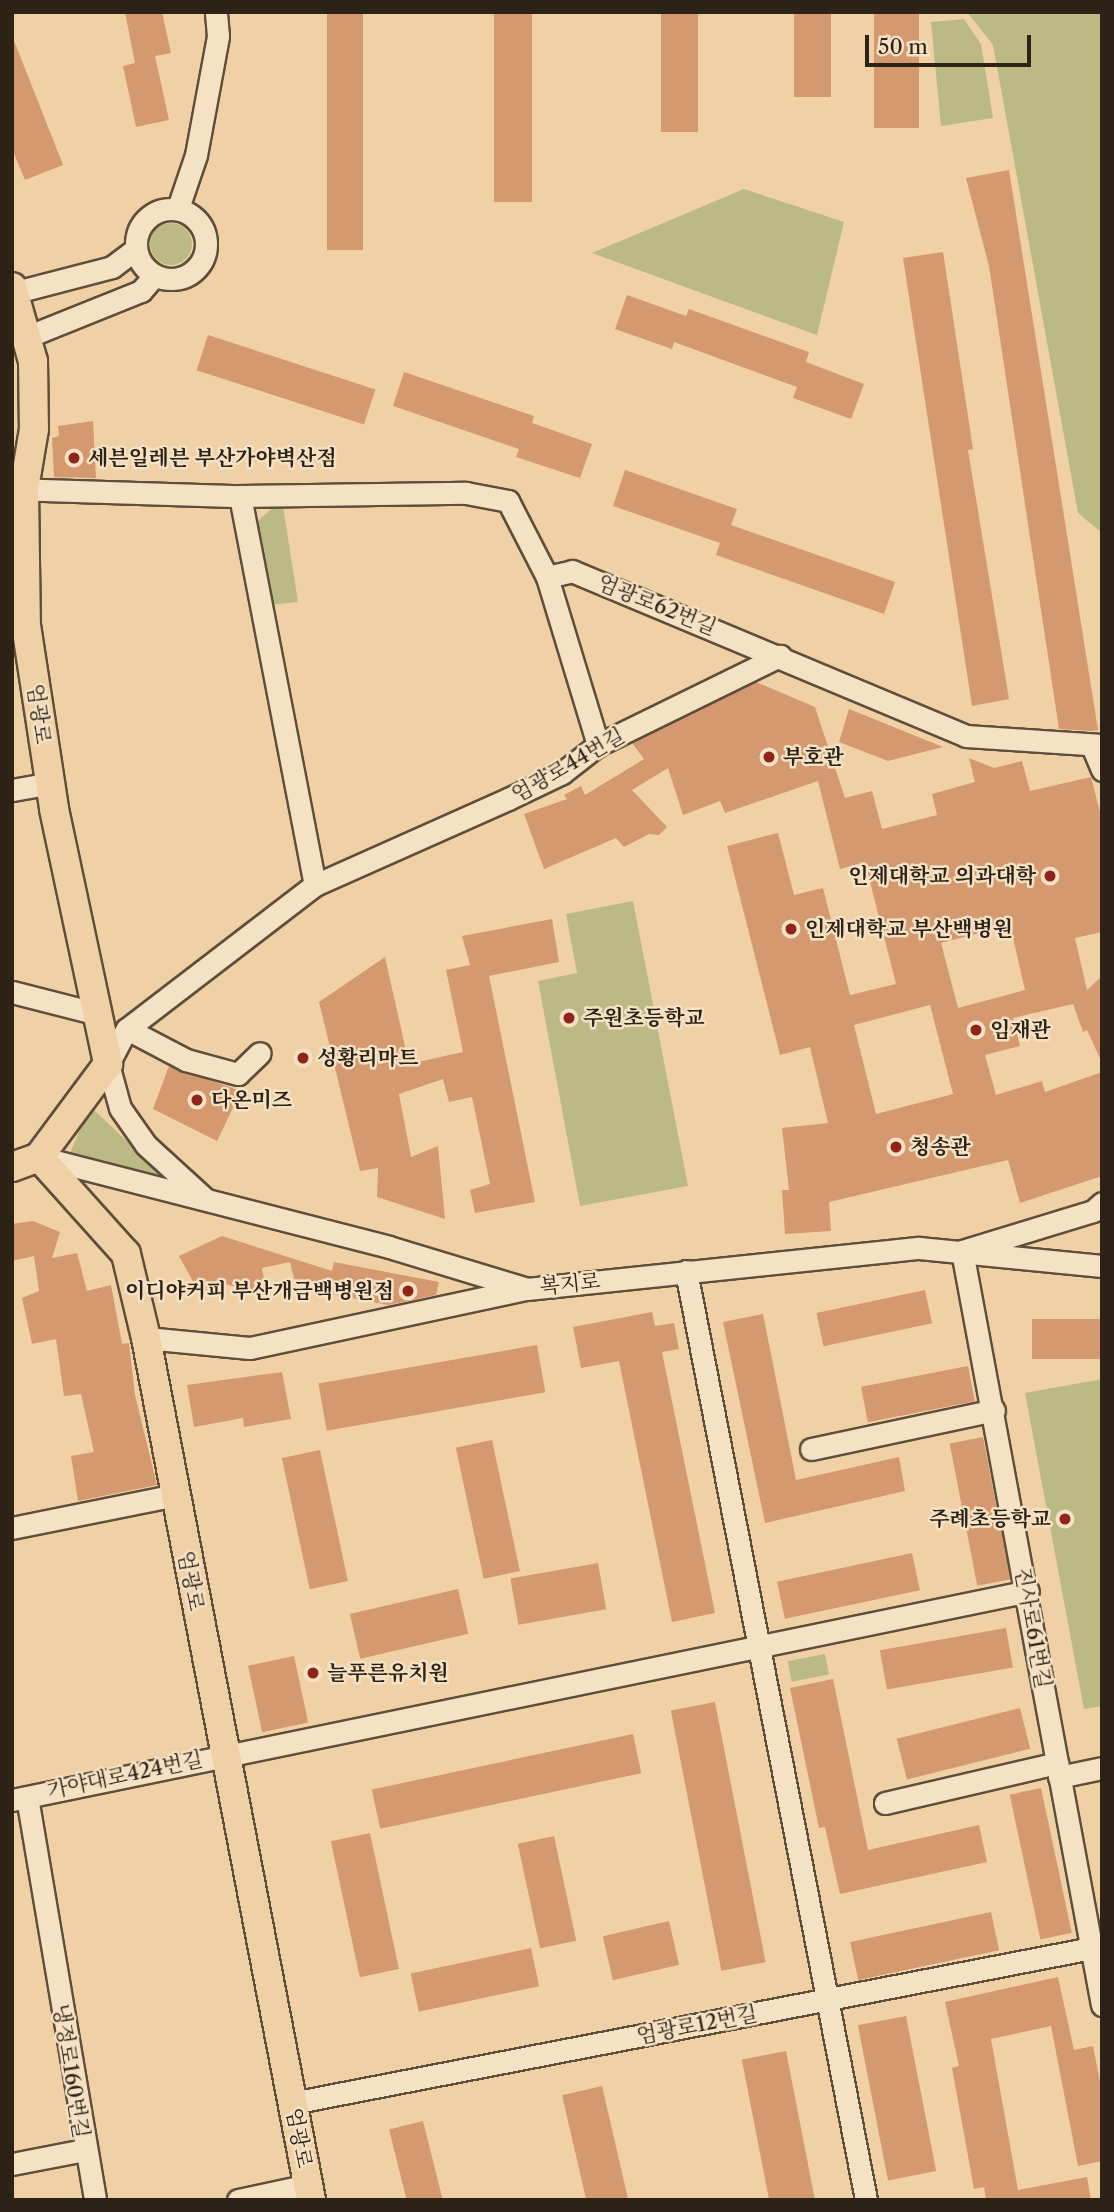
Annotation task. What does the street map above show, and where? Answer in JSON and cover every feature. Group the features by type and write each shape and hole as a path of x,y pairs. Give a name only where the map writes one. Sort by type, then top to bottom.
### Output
{"main road":[{"name":"엄광로","path":"14,289 29,336 34,429 18,489 26,625 50,783 108,1064"},
{"path":"12,1167 39,1157 108,1064"},
{"name":"엄광로","path":"39,1157 125,1254 146,1338 309,2193"}],"street":[{"path":"178,208 196,155 218,36 216,12"},
{"path":"167,208 178,208 198,220 206,251 187,276 155,275 146,269 136,249 136,237 146,218 167,208"},
{"path":"14,289 112,267 136,249"},
{"path":"29,336 141,290 155,275"},
{"path":"18,489 240,496 466,493 508,501 547,578 598,745"},
{"path":"240,496 276,696 315,885"},
{"name":"엄광로62번길","path":"547,578 572,571 966,736 1038,737 1097,746"},
{"name":"엄광로44번길","path":"108,1064 128,1028 315,885 562,773 598,745 780,656"},
{"path":"1097,746 1102,770"},
{"path":"12,790 50,783"},
{"path":"12,992 98,1014"},
{"path":"128,1028 186,1060 238,1074 260,1053"},
{"path":"108,1064 120,1108 146,1145 206,1200"},
{"name":"복지로","path":"39,1157 527,1289 919,1248 1102,1266"},
{"path":"962,1251 1093,1211 1102,1203"},
{"name":"진사로61번길","path":"962,1251 1028,1591 1058,1770 1096,1946 1102,2005"},
{"path":"687,1271 866,2200"},
{"path":"146,1338 250,1348 527,1289"},
{"path":"811,1449 994,1410"},
{"path":"12,1528 175,1495"},
{"name":"가야대로424번길","path":"53,1961 19,1799 224,1754 760,1649 1028,1591"},
{"path":"885,1803 1058,1770 1102,1768"},
{"name":"엄광로12번길","path":"292,2103 1096,1946"},
{"name":"냉정로160번길","path":"12,2164 84,2150 53,1961"},
{"path":"84,2150 95,2200"},
{"path":"237,2200 309,2193"}],"shaded area":[{"path":"967,12 1102,12 1102,533 1078,513 993,45"},
{"path":"964,19 981,44 993,118 941,126 931,22"},
{"path":"744,189 844,222 817,335 592,253"},
{"path":"171,223 186,229 192,244 186,259 171,265 156,259 150,244 156,229"},
{"path":"282,500 298,602 269,605 255,523"},
{"path":"633,901 688,1186 580,1206 538,981 577,973 566,914"},
{"path":"90,1106 175,1187 70,1153"},
{"path":"1102,1379 1102,1706 1084,1709 1025,1393"},
{"path":"825,1654 829,1675 792,1682 788,1661"}],"building":[{"path":"125,12 162,12 171,53 155,56 169,120 136,127 123,66 135,63"},
{"path":"327,12 363,12 363,250 327,250"},
{"path":"494,12 532,12 532,202 494,202"},
{"path":"661,12 698,12 698,132 661,132"},
{"path":"794,12 831,12 831,97 794,97"},
{"path":"874,12 919,12 919,128 874,128"},
{"path":"13,38 63,165 25,180 12,149"},
{"path":"1009,170 1098,730 1092,731 1059,729 989,266 966,178"},
{"path":"943,252 973,449 968,450 1009,699 972,706 903,258"},
{"path":"627,295 686,316 689,309 809,352 806,362 864,384 851,419 793,398 797,387 674,342 672,349 615,329"},
{"path":"208,335 375,389 364,425 197,370"},
{"path":"404,372 534,416 532,423 592,444 580,478 516,457 519,449 393,406"},
{"name":"세븐일레븐 부산가야벽산점","path":"93,421 96,478 54,477 52,438 59,436 58,426"},
{"path":"625,470 737,509 731,525 895,582 884,614 716,555 720,543 613,506"},
{"path":"756,682 815,707 845,798 872,791 882,829 937,815 932,794 975,782 969,758 994,768 1022,761 1030,791 1091,777 1102,820 1102,932 1075,938 1087,990 1102,976 1102,1063 1087,1030 1083,1032 1073,1004 1013,1018 1020,1046 985,1055 996,1095 1042,1081 1045,1092 1102,1072 1102,1176 1020,1203 1008,1160 829,1202 831,1231 785,1234 782,1190 789,1190 782,1128 828,1123 810,1047 780,1055 727,846 778,833 794,895 823,888 850,995 896,984 865,862 840,869 818,781 725,813 720,801 683,815 668,768 632,790 667,827 659,835 649,834 624,847 616,838 544,869 524,814 567,799 564,795 581,786 585,795 644,759 632,743","holes":["1010,925 1025,990 958,1008 941,943","930,1005 953,1094 876,1114 854,1025"]},
{"path":"849,709 943,747 888,761 839,742"},
{"path":"552,919 559,962 489,976 535,1202 475,1213 470,1190 490,1184 472,1097 449,1102 443,1079 399,1094 411,1157 438,1146 445,1219 377,1197 378,1168 360,1171 319,1002 385,957 409,1064 463,1052 446,970 470,965 462,936"},
{"name":"다온미즈","path":"169,1066 241,1091 217,1141 153,1109"},
{"path":"33,1221 60,1232 52,1258 77,1253 87,1291 111,1285 122,1344 129,1343 135,1395 157,1485 78,1501 71,1456 94,1452 81,1394 64,1396 56,1339 32,1344 22,1298 39,1291 34,1256 12,1261 12,1224"},
{"path":"222,1236 332,1271 334,1262 439,1282 436,1295 388,1305 296,1287 290,1262 262,1268 267,1295 225,1284 200,1294 179,1256"},
{"path":"925,1290 932,1323 823,1346 816,1313"},
{"path":"652,1312 655,1326 674,1323 679,1349 662,1352 715,1613 672,1622 619,1361 581,1368 573,1327"},
{"path":"763,1314 796,1480 899,1457 905,1491 765,1523 723,1322"},
{"path":"1032,1319 1102,1319 1102,1359 1032,1359"},
{"path":"537,1345 545,1392 327,1431 318,1384"},
{"path":"968,1366 975,1401 868,1422 861,1387"},
{"path":"282,1372 291,1419 244,1427 243,1418 194,1427 187,1385"},
{"path":"983,1437 1011,1579 977,1586 950,1443"},
{"path":"492,1440 520,1571 484,1579 456,1448"},
{"path":"320,1450 348,1581 310,1589 282,1458"},
{"path":"912,1553 920,1590 785,1619 777,1582"},
{"path":"598,1563 606,1609 519,1625 510,1578"},
{"path":"458,1589 468,1634 360,1659 350,1614"},
{"path":"1006,1628 1013,1667 887,1690 880,1650"},
{"path":"294,1656 308,1723 262,1732 248,1666"},
{"path":"833,1679 868,1850 979,1825 987,1862 840,1894 825,1827 819,1828 790,1688"},
{"path":"715,1702 766,1962 721,1971 671,1711"},
{"path":"1020,1708 1030,1749 907,1779 897,1739"},
{"path":"633,1734 641,1773 380,1829 372,1790"},
{"path":"1041,1788 1072,1933 1040,1939 1010,1795"},
{"path":"370,1833 399,1969 360,1977 331,1841"},
{"path":"554,1836 576,1941 540,1948 518,1844"},
{"path":"991,1912 999,1950 858,1980 850,1942"},
{"path":"669,1921 679,1965 613,1980 603,1936"},
{"path":"531,1948 539,1986 419,2012 411,1974"},
{"path":"1058,1977 1074,2050 1093,2046 1102,2092 1102,2161 1078,2166 1051,2026 991,2039 1018,2190 1087,2177 1091,2200 986,2200 984,2187 974,2189 952,2068 959,2066 945,2002"},
{"path":"906,2016 936,2171 888,2180 858,2025"},
{"path":"786,2051 815,2200 769,2200 742,2060"},
{"path":"602,2086 628,2200 586,2200 562,2095"},
{"path":"423,2121 443,2200 407,2200 389,2129"}],"place":[{"name":"세븐일레븐 부산가야벽산점","path":"74,458"},
{"name":"부호관","path":"769,757"},
{"name":"인제대학교 의과대학","path":"1050,876"},
{"name":"인제대학교 부산백병원","path":"791,929"},
{"name":"주원초등학교","path":"569,1018"},
{"name":"임재관","path":"976,1030"},
{"name":"성황리마트","path":"303,1058"},
{"name":"다온미즈","path":"197,1100"},
{"name":"청송관","path":"896,1147"},
{"name":"이디야커피 부산개금백병원점","path":"408,1291"},
{"name":"주례초등학교","path":"1065,1519"},
{"name":"늘푸른유치원","path":"313,1673"}]}
